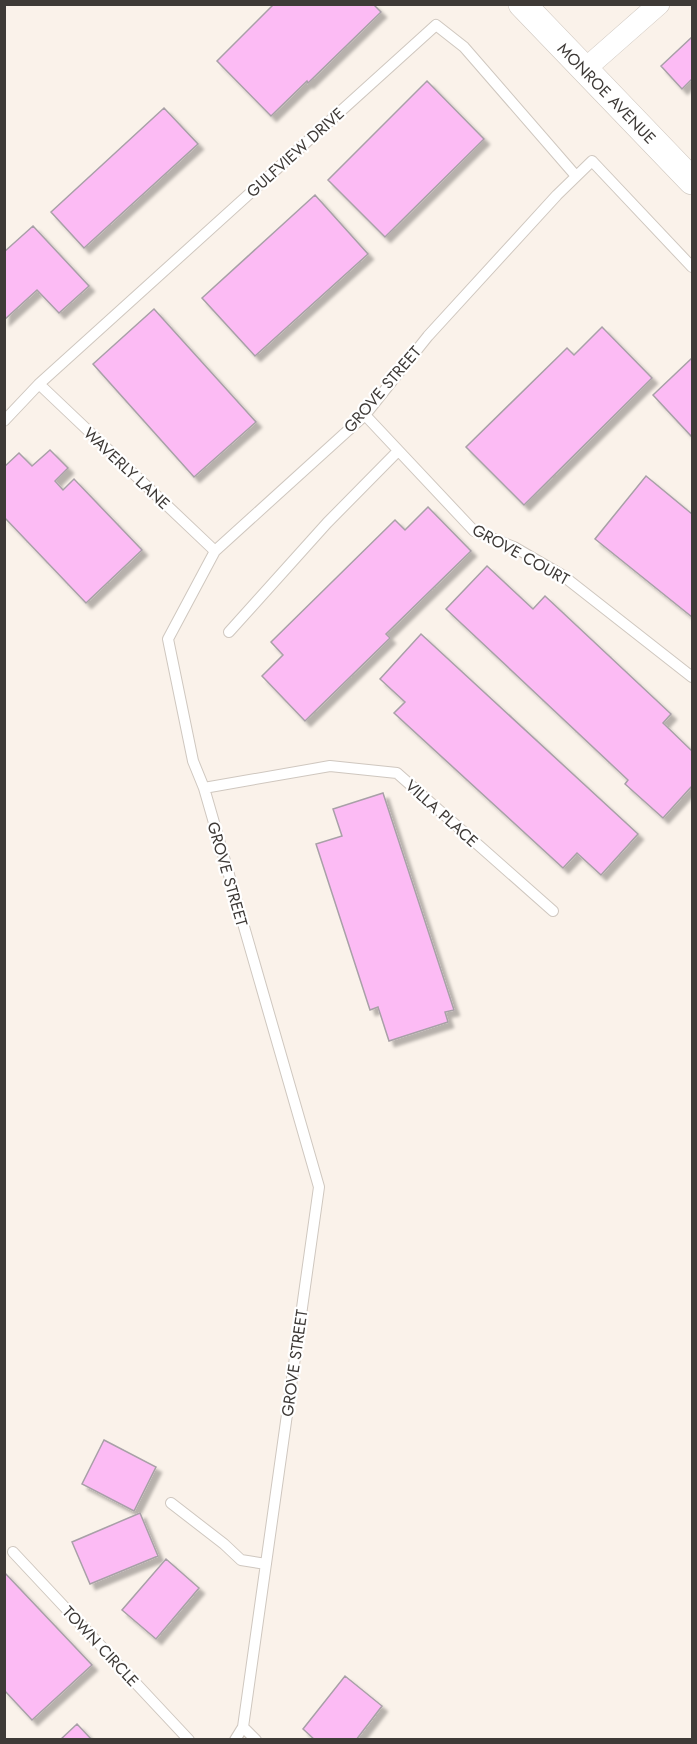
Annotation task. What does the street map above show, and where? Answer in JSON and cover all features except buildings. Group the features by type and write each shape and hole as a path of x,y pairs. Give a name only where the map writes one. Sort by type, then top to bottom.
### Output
{"street":[{"name":"MONROE AVENUE","path":"522,4 693,181"},
{"path":"584,70 659,4"}],"lane":[{"name":"GULFVIEW DRIVE","path":"4,421 39,384 436,25 464,47 576,176"},
{"name":"GROVE STREET","path":"235,1740 243,1727 319,1187 204,788 193,760 168,639 215,551 365,415 428,336 592,161 693,267"},
{"name":"WAVERLY LANE","path":"39,384 215,551"},
{"name":"GROVE COURT","path":"365,415 474,531 514,547 562,575 693,677"},
{"path":"229,632 327,524 398,451"},
{"name":"VILLA PLACE","path":"204,788 330,766 397,773 553,911"},
{"path":"171,1503 241,1560 266,1564"},
{"name":"TOWN CIRCLE","path":"13,1552 189,1740"},
{"path":"243,1727 256,1740"}]}
